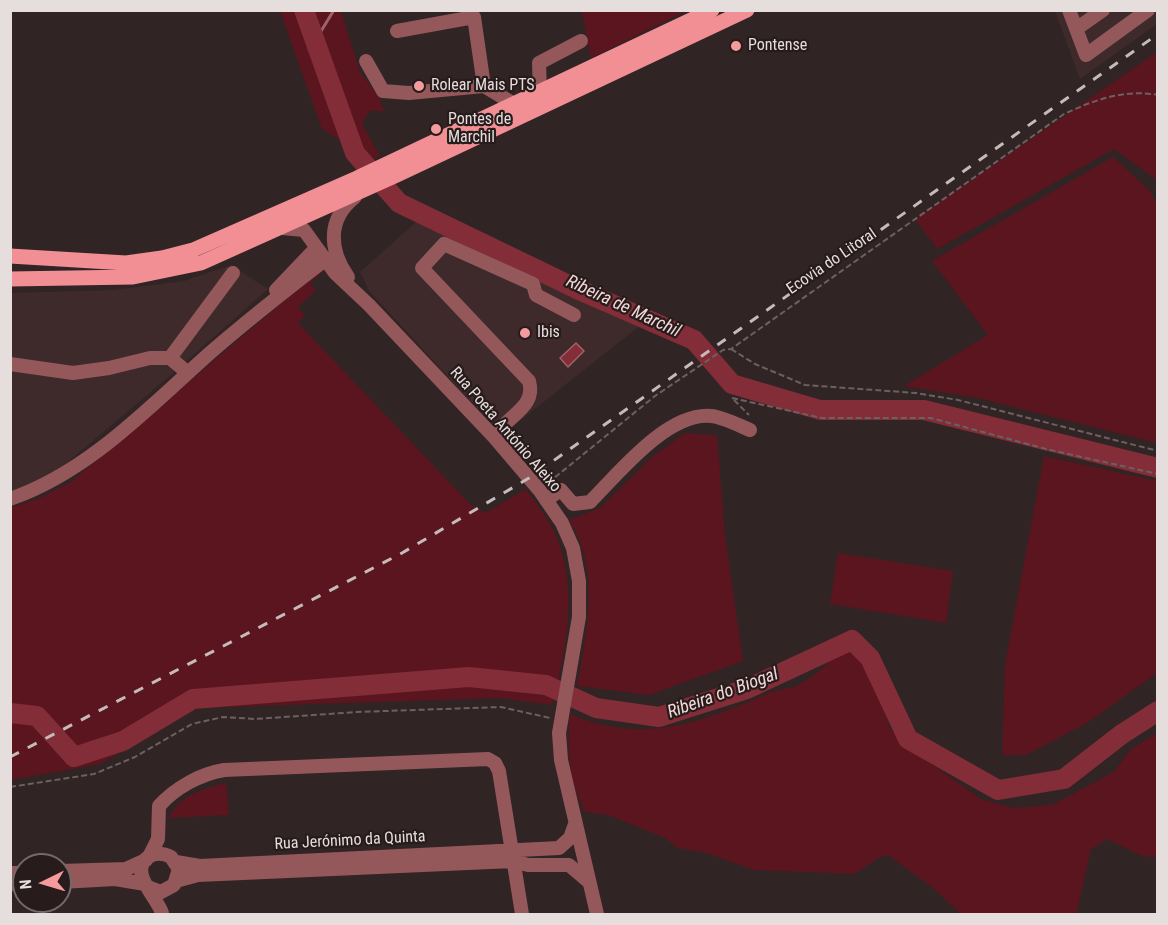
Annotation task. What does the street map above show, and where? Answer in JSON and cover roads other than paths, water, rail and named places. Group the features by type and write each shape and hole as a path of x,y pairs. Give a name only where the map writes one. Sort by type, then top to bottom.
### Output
{"main road":[{"path":"394,169 514,104 712,10"},
{"path":"10,256 126,263 162,258 193,250 360,184 747,10"},
{"path":"10,279 104,279 165,272 201,263 282,228 360,184"}],"street":[{"path":"1069,10 1086,55 1148,10"},
{"path":"1076,29 1103,10"},
{"path":"397,31 474,17 484,86"},
{"path":"540,92 539,63 581,41"},
{"path":"366,62 384,91 409,93 484,86 514,104"},
{"name":"Rua Poeta António Aleixo","path":"360,184 338,215 332,237 340,266 369,305"},
{"name":"Rua Poeta António Aleixo","path":"282,228 304,230 325,260 494,437 543,495 562,523 573,548 579,580 579,617 562,714 561,760 580,852 597,915"},
{"path":"494,437 528,402 532,392 529,381 422,268 444,244 533,284 536,295 574,315"},
{"path":"241,326 316,248"},
{"path":"10,499 39,489 99,450 241,326 325,260"},
{"path":"170,358 233,273"},
{"path":"10,364 73,373 109,368 150,358 170,358 188,373"},
{"path":"543,495 561,490 573,504 590,502 671,426 690,418 711,416 750,430"},
{"path":"162,914 159,903 146,886 141,870 155,849 159,829 159,806 167,796 208,774 224,770 488,759 495,763 499,771 522,915"},
{"path":"559,848 570,838 575,824"},
{"path":"159,829 179,869 162,914"},
{"name":"Rua Jerónimo da Quinta","path":"72,871 126,869 157,854 200,866 511,849 559,848 580,852"},
{"name":"Rua Jerónimo da Quinta","path":"72,881 115,879 161,892 198,875 511,849 532,865 569,865 589,883"},
{"name":"Rua Jerónimo da Quinta","path":"557,864 580,852"},
{"path":"518,888 522,872 532,865"}],"waterway":[{"name":"Ribeira de Marchil","path":"304,10 355,153 399,203 577,289 694,340 732,384 820,410 924,410 1158,468"},
{"path":"315,41 334,10"},
{"name":"Ribeira do Biogal","path":"10,713 37,716 74,757 123,741 193,699 469,677 546,685 596,708 659,717 747,689 852,640 870,658 908,739 998,790 1064,779 1122,734 1158,711"}],"railway":[{"path":"10,757 402,553 529,478 1158,34"}],"place":[{"name":"Pontense","path":"736,46"},
{"name":"Rolear Mais PTS","path":"419,86"},
{"name":"Pontes de Marchil","path":"436,129"},
{"name":"Ibis","path":"525,333"}]}
